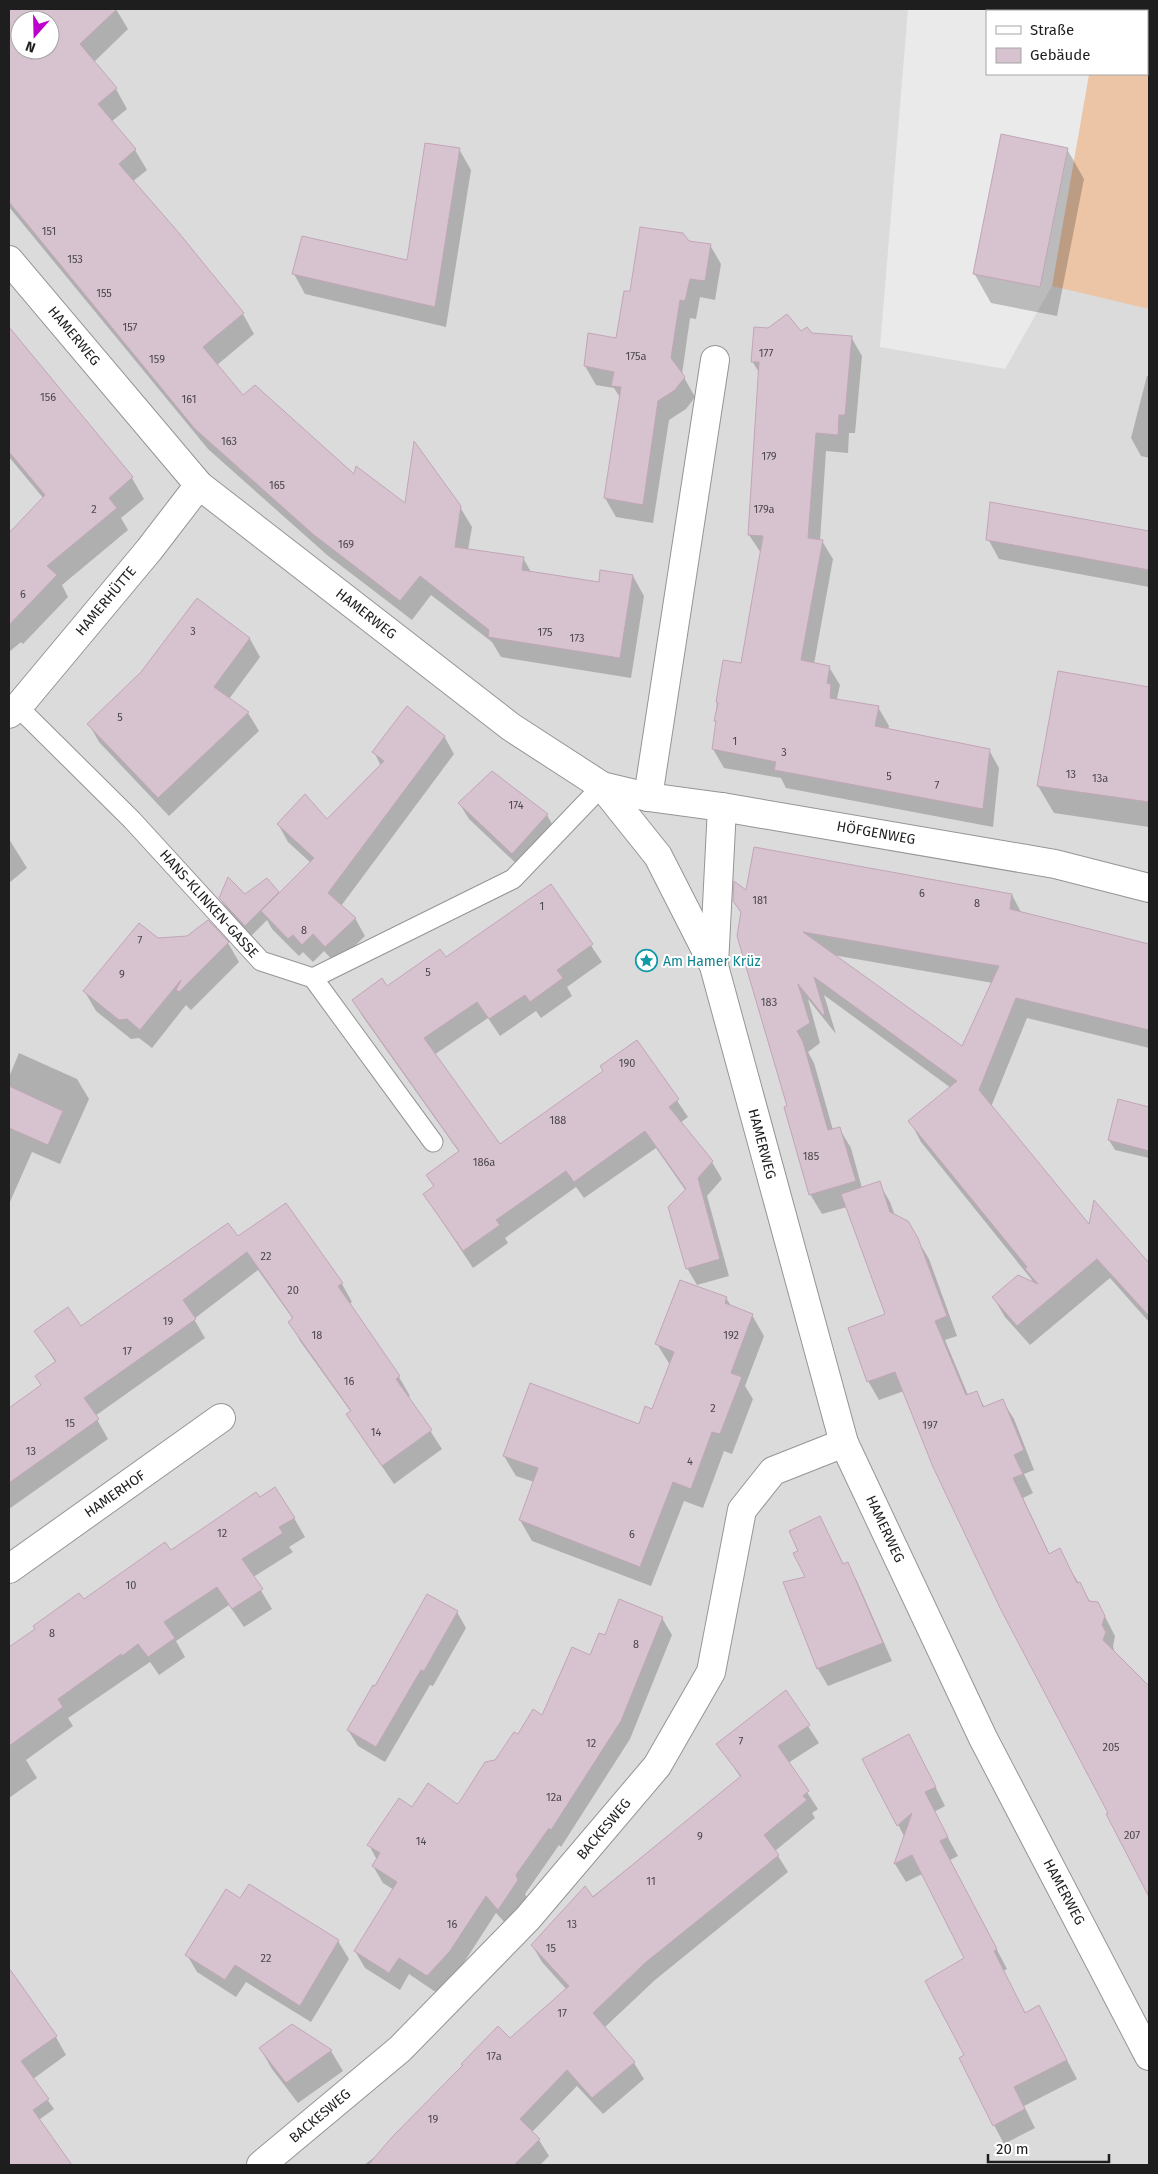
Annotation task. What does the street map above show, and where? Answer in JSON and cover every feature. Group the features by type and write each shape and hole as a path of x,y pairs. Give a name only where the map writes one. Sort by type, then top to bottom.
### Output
{"street":[{"name":"HAMERWEG","path":"9,260 199,485 511,727 602,786 658,856 714,966 844,1443 983,1738 1149,2056"},
{"path":"648,797 716,360"},
{"name":"HAMERHÜTTE","path":"13,711 149,550 199,485"},
{"name":"HÖFGENWEG","path":"602,786 648,797 722,807 1055,864 1149,888"},
{"name":"HAMERWEG","path":"714,966 722,807"},
{"name":"HAMERHOF","path":"9,1570 221,1418"},
{"name":"BACKESWEG","path":"261,2165 400,2048 528,1918 658,1766 711,1672 742,1510 773,1471 844,1443"}],"lane":[{"name":"HANS-KLINKEN-GASSE","path":"13,711 132,820 261,961 313,978"},
{"path":"433,1142 313,978 512,879 602,786"}],"shaded area":[{"path":"9,9 1149,9 1149,2165 9,2165"},
{"path":"908,9 1101,9 986,10 986,75 1089,75 1052,286 1005,369 880,347"},
{"path":"1149,9 1149,309 1052,286 1089,75 1148,75 1148,10 1100,10"}],"building":[{"path":"9,9 117,9 80,44 117,88 98,104 136,149 119,164 179,233 244,313 203,347 243,395 255,385 354,474 356,466 405,503 414,441 461,506 455,547 524,557 522,570 599,582 600,570 633,575 620,658 488,637 489,630 420,576 400,601 314,535 195,429 9,202"},
{"path":"1001,134 1068,148 1040,287 973,274"},
{"path":"425,143 460,148 435,307 292,274 302,236 407,260"},
{"path":"640,227 683,233 689,241 711,244 705,281 690,279 685,301 680,300 671,358 685,377 675,390 658,401 643,505 604,498 621,387 611,386 614,372 584,366 588,333 616,338 624,291 630,291"},
{"path":"787,314 801,331 807,327 812,333 852,336 845,415 839,415 838,435 816,433 808,538 823,540 801,660 830,666 827,683 831,684 830,698 879,706 875,726 990,749 983,809 774,770 776,762 712,749 716,721 714,721 718,703 716,702 723,660 741,663 763,536 748,535 759,362 751,362 754,327 768,328"},
{"path":"9,327 133,477 109,498 117,508 47,566 57,575 9,625 9,533 45,495 9,452"},
{"path":"990,502 1149,531 1149,570 986,540"},
{"path":"197,598 250,638 214,687 249,712 158,798 87,724 141,672"},
{"path":"1058,671 1149,687 1149,802 1037,786"},
{"path":"407,706 445,736 328,893 356,918 325,947 313,934 302,945 293,935 288,939 261,911 314,858 277,824 305,794 327,819 384,761 372,752"},
{"path":"492,771 548,814 512,854 458,803"},
{"path":"754,847 1012,894 1010,909 1149,944 1149,1030 1016,998 979,1090 1089,1224 1094,1200 1149,1263 1149,1316 1097,1259 1017,1326 992,1297 1018,1275 1038,1284 1025,1269 1027,1267 908,1121 957,1081 814,977 825,1014 823,1015 798,984 810,1023 797,1031 803,1042 828,1130 840,1127 856,1181 809,1195 784,1107 787,1106 737,936 741,912 733,901 734,881 746,890","holes":["803,932 999,966 962,1046"]},
{"path":"228,877 245,894 267,878 279,892 245,926 219,898"},
{"path":"551,884 593,944 557,970 563,978 530,1002 525,995 489,1019 477,1002 424,1038 500,1144 603,1071 600,1066 637,1040 679,1099 669,1107 713,1161 698,1178 720,1259 686,1269 668,1207 686,1189 645,1131 574,1182 566,1171 496,1220 500,1225 463,1251 423,1194 434,1186 426,1175 459,1151 352,1000 382,978 387,986 440,949 446,957"},
{"path":"208,920 229,942 179,992 176,990 181,980 140,1030 127,1019 119,1020 83,991 139,923 158,938 187,936"},
{"path":"9,1086 63,1111 48,1145 9,1128"},
{"path":"1118,1099 1149,1107 1149,1151 1108,1140"},
{"path":"880,1181 890,1212 908,1221 918,1238 947,1316 935,1321 966,1395 977,1391 983,1407 1003,1399 1024,1450 1014,1455 1023,1474 1013,1478 1049,1554 1060,1548 1077,1583 1080,1582 1089,1601 1098,1602 1105,1616 1102,1625 1106,1632 1103,1640 1149,1686 1149,1897 1106,1814 1108,1813 1001,1610 933,1467 895,1372 867,1382 848,1328 885,1314 841,1194"},
{"path":"286,1203 343,1283 338,1286 400,1376 396,1379 432,1430 382,1466 346,1414 351,1411 288,1322 293,1318 247,1252 183,1300 196,1319 84,1398 99,1419 9,1483 9,1408 41,1385 35,1376 56,1361 34,1331 68,1307 81,1326 228,1223 238,1236"},
{"path":"680,1280 727,1297 725,1303 753,1314 731,1373 742,1377 720,1434 712,1432 691,1489 673,1482 640,1567 519,1520 538,1468 503,1456 530,1383 639,1424 645,1406 652,1409 674,1352 655,1344"},
{"path":"275,1487 295,1518 279,1527 283,1533 242,1559 263,1589 232,1609 217,1587 164,1622 175,1638 148,1657 138,1644 122,1656 121,1654 58,1699 63,1707 9,1746 9,1647 35,1629 33,1626 79,1593 84,1599 165,1542 171,1550 256,1492 260,1497"},
{"path":"820,1516 843,1564 848,1562 883,1643 817,1669 783,1582 805,1577 793,1553 798,1551 789,1531"},
{"path":"427,1594 458,1611 424,1671 421,1670 376,1747 347,1730 373,1685 375,1686"},
{"path":"619,1599 663,1617 621,1721 551,1830 549,1828 516,1875 518,1880 498,1910 486,1896 450,1951 427,1976 399,1958 389,1973 354,1951 397,1882 372,1866 380,1853 367,1845 399,1798 412,1807 428,1783 457,1804 485,1762 495,1760 514,1732 518,1734 533,1709 542,1715 572,1647 590,1655 599,1633 605,1635"},
{"path":"786,1690 810,1725 778,1746 809,1791 803,1796 807,1800 764,1835 779,1855 645,1963 593,2013 635,2062 592,2098 567,2070 520,2119 540,2139 514,2165 368,2165 393,2136 463,2065 461,2064 498,2026 510,2038 569,1986 531,1945 585,1886 593,1897 741,1776 716,1744"},
{"path":"909,1734 936,1787 925,1792 948,1837 940,1841 997,1949 994,1951 1025,2013 1039,2005 1067,2060 1014,2087 1025,2109 993,2126 959,2058 964,2055 925,1981 964,1958 912,1855 894,1864 912,1813 897,1826 862,1759"},
{"path":"249,1884 339,1940 300,2006 235,1965 225,1980 185,1955 226,1889 240,1898"},
{"path":"9,1968 57,2036 21,2061 49,2099 33,2110 72,2165 9,2165"},
{"path":"292,2024 332,2050 286,2083 259,2048"}],"place":[{"name":"Am Hamer Krüz","path":"647,961"}]}
